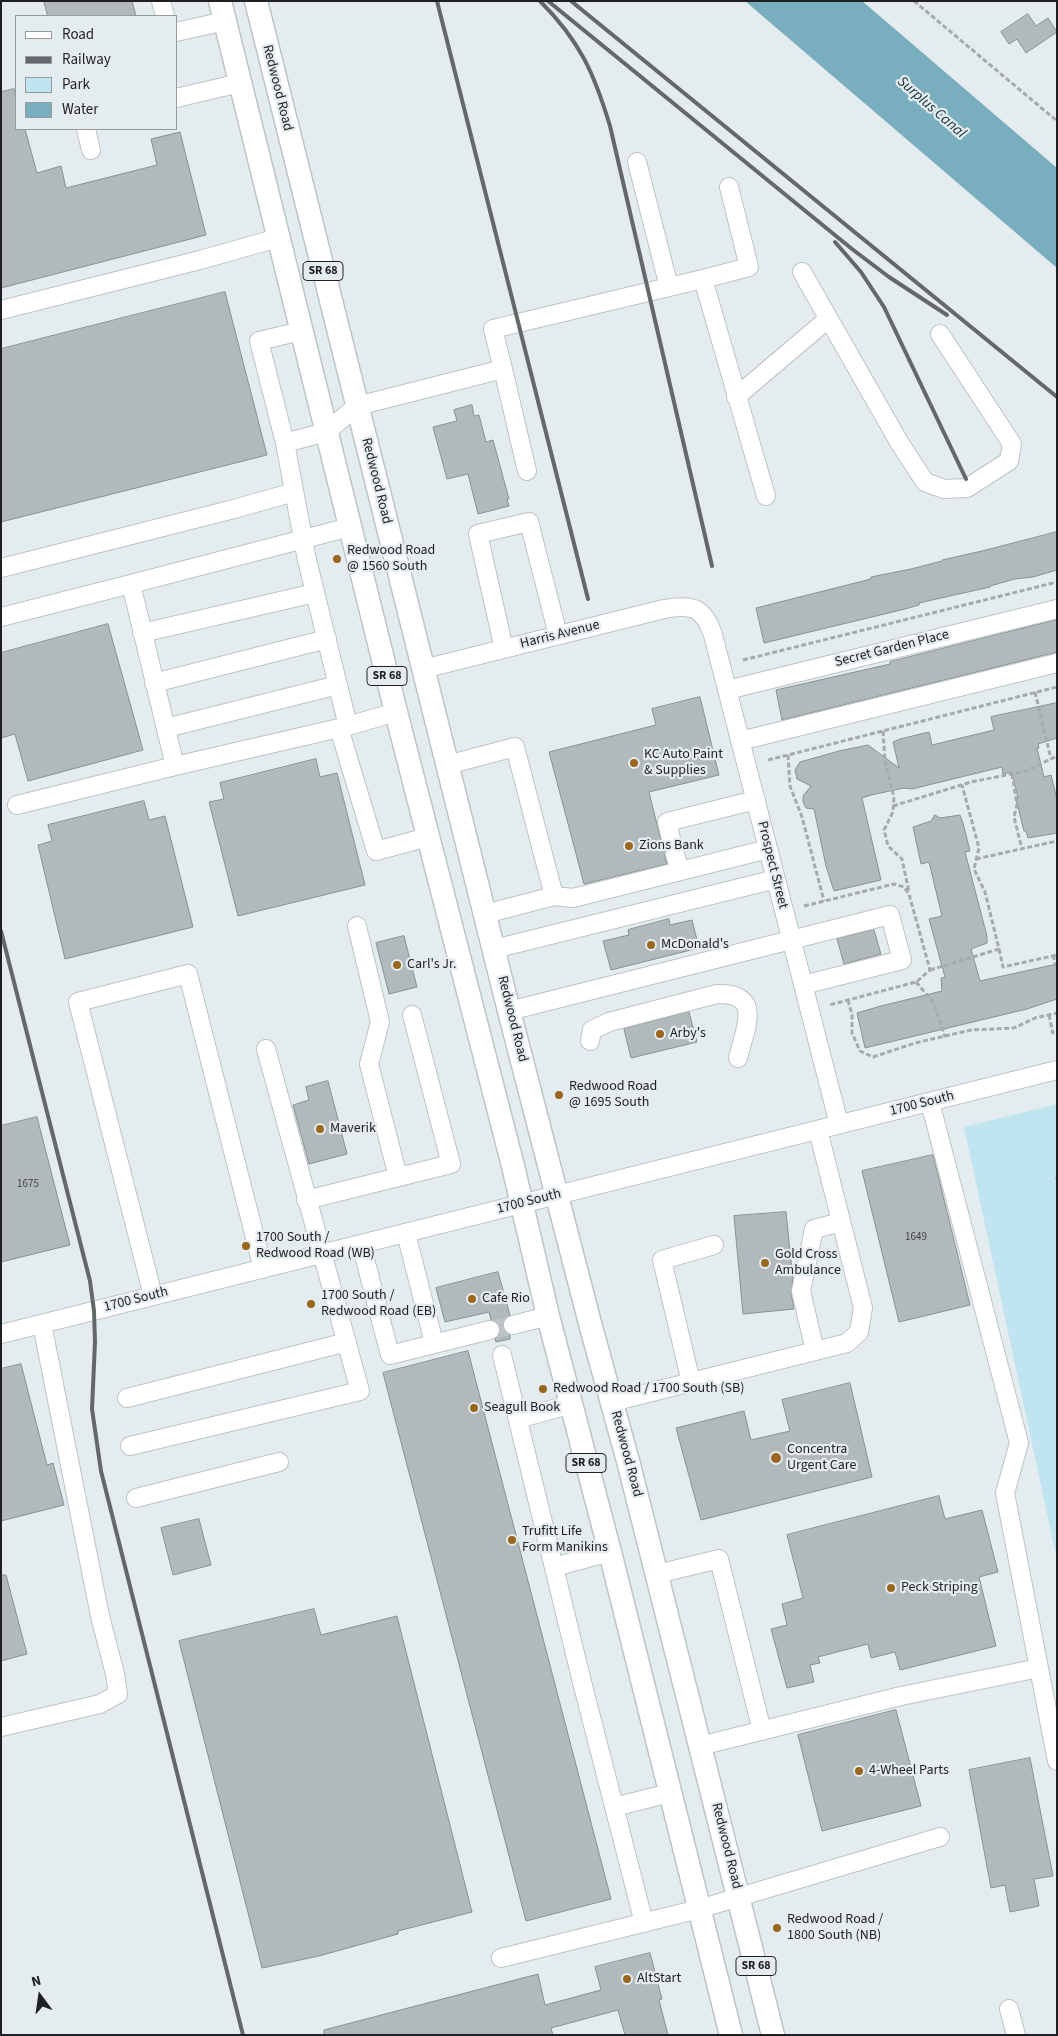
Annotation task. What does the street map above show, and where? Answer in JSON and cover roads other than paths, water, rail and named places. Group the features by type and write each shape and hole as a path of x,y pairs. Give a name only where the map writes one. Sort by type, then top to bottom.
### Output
{"main road":[{"name":"Redwood Road","path":"256,1 509,1011 657,1574 773,2035"},
{"name":"SR 68","path":"222,11 396,712 731,2035"}],"street":[{"path":"162,1 165,15"},
{"path":"178,31 222,11"},
{"path":"178,98 240,83"},
{"path":"86,130 91,150"},
{"path":"637,162 669,287"},
{"path":"527,471 493,329 749,267 729,186"},
{"path":"1,310 200,260 278,238"},
{"path":"802,272 899,442 925,482 944,489 967,488 1009,461 1012,444 940,334"},
{"path":"703,279 766,496"},
{"path":"736,397 828,319"},
{"path":"301,331 259,341 284,443 315,593 338,685 344,727 376,851 428,837"},
{"path":"284,443 326,432 357,406 503,369"},
{"path":"1,568 294,492"},
{"path":"504,649 478,534 529,522 558,636"},
{"path":"1,617 303,540 350,526"},
{"path":"131,584 175,766"},
{"path":"142,633 315,593"},
{"name":"Harris Avenue","path":"423,670 675,607 691,607 698,610"},
{"name":"Secret Garden Place","path":"727,690 1057,609"},
{"name":"Prospect Street","path":"698,610 703,614 710,626 839,1124"},
{"path":"154,683 326,638"},
{"path":"740,741 1057,663"},
{"path":"166,728 338,685"},
{"path":"17,805 344,727 396,712"},
{"path":"447,765 516,747 554,896"},
{"path":"680,871 667,822 756,800"},
{"path":"485,914 554,896 573,898 768,849"},
{"path":"494,949 776,879"},
{"path":"509,1011 890,915 902,960 804,985"},
{"path":"356,926 380,1022 369,1064 398,1177"},
{"path":"153,1296 78,1002 179,976 188,974 263,1269"},
{"path":"590,1041 592,1030 609,1022 717,994 728,994 737,996 748,1007 748,1016 738,1058"},
{"path":"306,1200 451,1164 412,1015"},
{"path":"130,1446 360,1391 266,1049"},
{"name":"1700 South","path":"1,1334 1057,1070"},
{"path":"930,1102 1019,1443 1005,1493 1057,1761"},
{"path":"612,1402 847,1343 860,1332 863,1308 818,1130"},
{"path":"815,1351 800,1291 814,1229 841,1222"},
{"path":"406,1233 434,1343"},
{"path":"361,1244 390,1355 490,1330"},
{"path":"691,1382 662,1260 714,1246"},
{"path":"514,1324 548,1316"},
{"path":"1,1727 100,1704 118,1694 115,1674 100,1616 42,1324"},
{"path":"127,1398 347,1342"},
{"path":"502,1354 644,1923"},
{"path":"518,1419 571,1404"},
{"path":"136,1498 279,1462"},
{"path":"554,1567 610,1552"},
{"path":"657,1574 719,1559 762,1731"},
{"path":"700,1746 902,1696 1039,1668"},
{"path":"614,1807 670,1793"},
{"path":"501,1958 699,1909 940,1837"},
{"path":"1009,2009 1016,2035"}],"water":[{"name":"Surplus Canal","path":"745,1 862,1 882,18 1057,168 1057,268"}],"tunnel":[{"path":"490,1330 513,1325"}],"railway":[{"path":"437,1 588,599"},
{"path":"540,1 576,44 598,90 610,126 712,566"},
{"path":"548,1 852,249 889,277 947,315"},
{"path":"571,1 1057,397"},
{"path":"835,242 861,272 884,307 966,479"},
{"path":"1,931 90,1281 94,1311 95,1342 92,1409 101,1471 243,2035"}],"place":[{"name":"Redwood Road @ 1560 South","path":"337,559"},
{"name":"KC Auto Paint & Supplies","path":"634,763"},
{"name":"Zions Bank","path":"629,846"},
{"name":"McDonald's","path":"651,945"},
{"name":"Carl's Jr.","path":"397,965"},
{"name":"Arby's","path":"660,1034"},
{"name":"Redwood Road @ 1695 South","path":"559,1095"},
{"name":"Maverik","path":"320,1129"},
{"name":"1700 South / Redwood Road (WB)","path":"246,1246"},
{"name":"Gold Cross Ambulance","path":"765,1263"},
{"name":"Cafe Rio","path":"472,1299"},
{"name":"1700 South / Redwood Road (EB)","path":"311,1304"},
{"name":"Redwood Road / 1700 South (SB)","path":"543,1389"},
{"name":"Seagull Book","path":"474,1408"},
{"name":"Concentra Urgent Care","path":"776,1458"},
{"name":"Trufitt Life Form Manikins","path":"512,1540"},
{"name":"Peck Striping","path":"891,1588"},
{"name":"4-Wheel Parts","path":"859,1771"},
{"name":"Redwood Road / 1800 South (NB)","path":"777,1928"},
{"name":"AltStart","path":"627,1979"}]}
